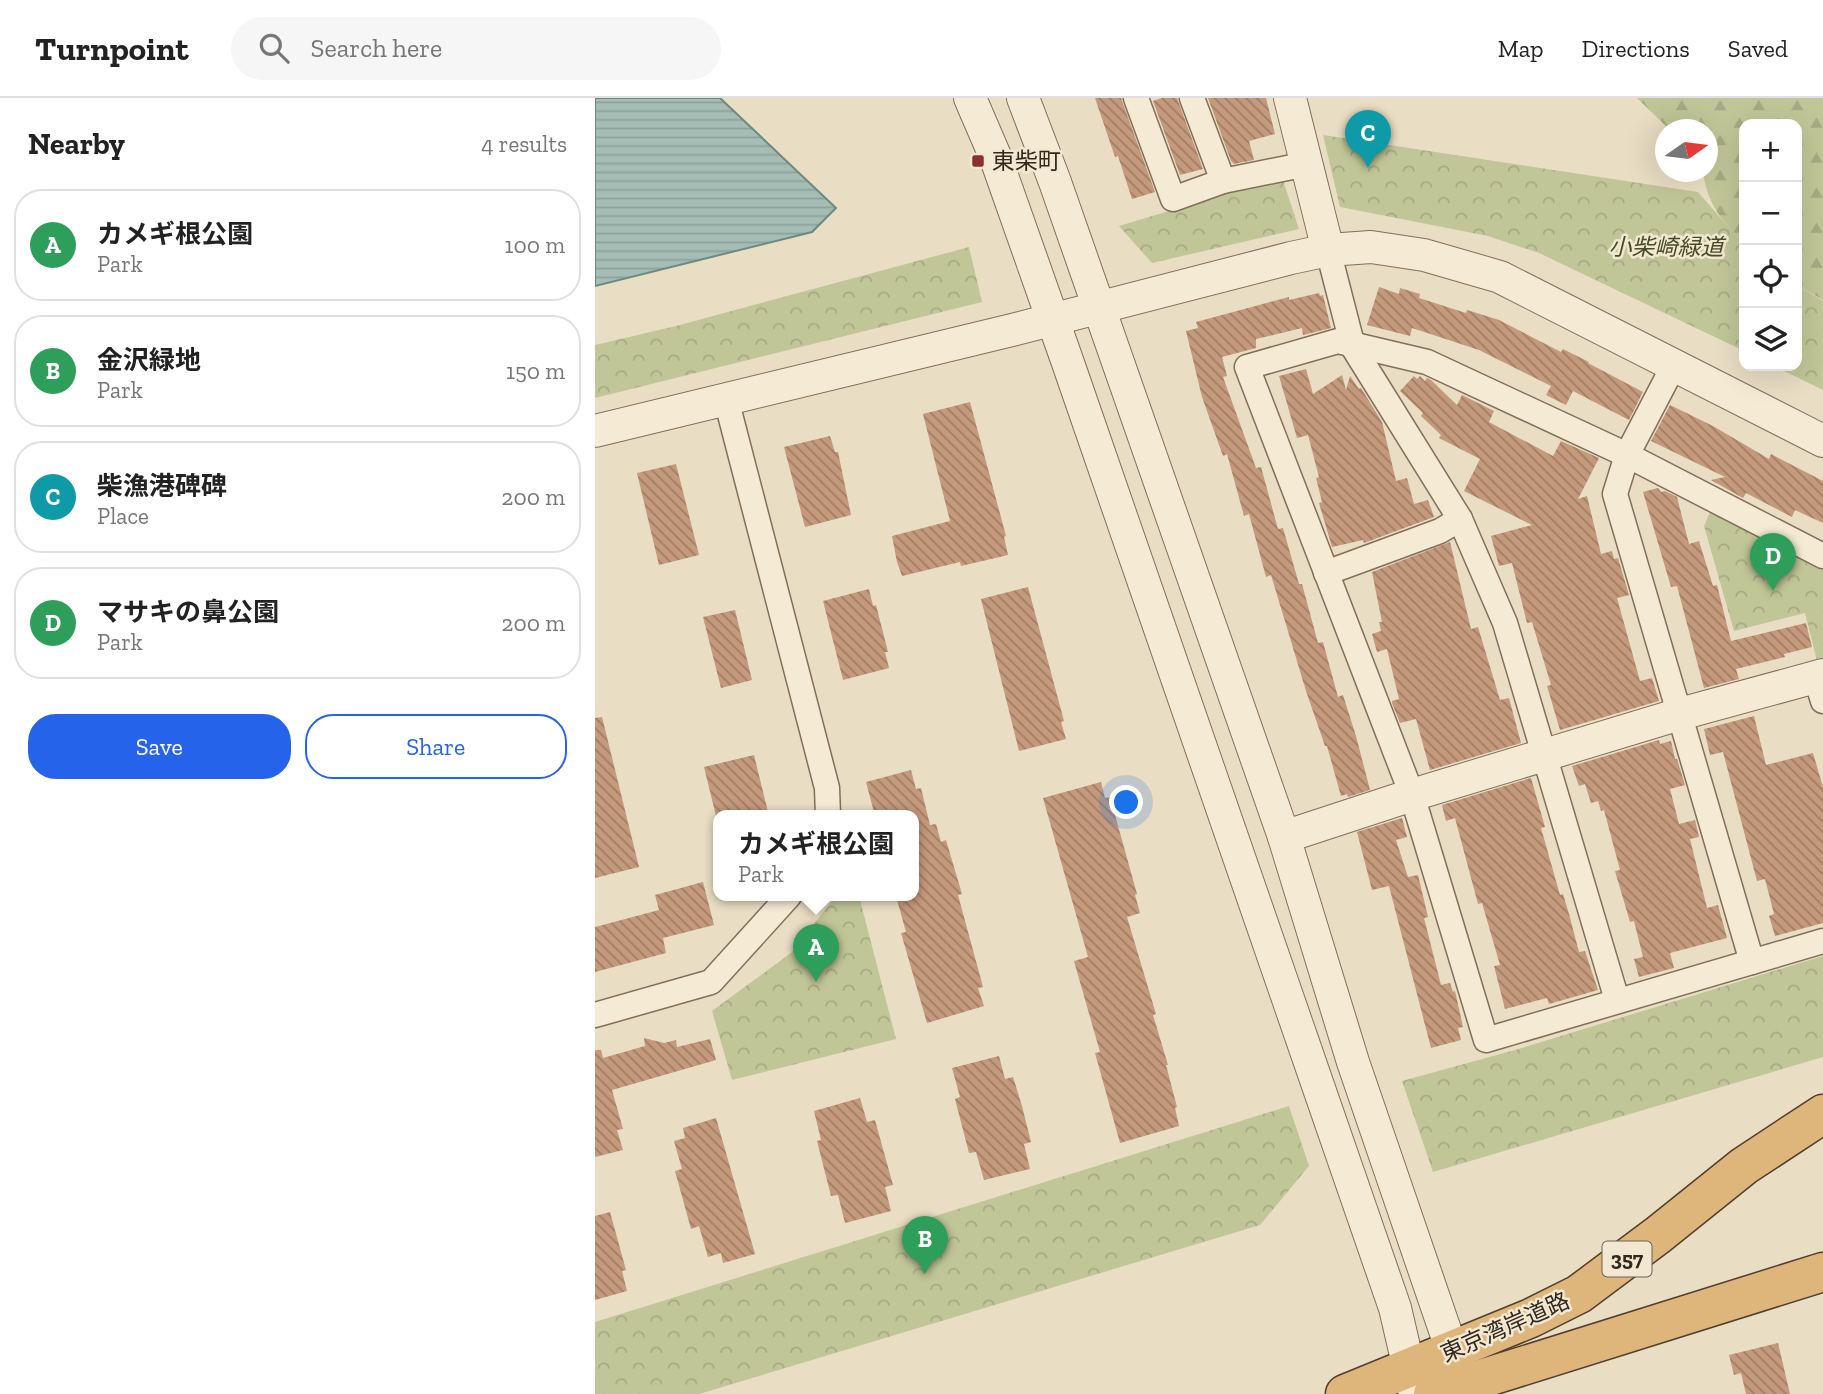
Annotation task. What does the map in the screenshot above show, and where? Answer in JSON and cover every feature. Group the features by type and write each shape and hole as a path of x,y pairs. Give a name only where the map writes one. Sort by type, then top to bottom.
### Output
{"highway":[{"name":"東京湾岸道路","path":"1440,1381 1542,1313 1579,1294 1744,1166 1823,1114"},
{"name":"東京湾岸道路","path":"1345,1394 1440,1381 1823,1272"}],"street":[{"path":"970,98 995,156 1395,1308 1440,1381"},
{"path":"1023,98 1284,837 1353,1062 1440,1381"},
{"path":"1136,98 1173,198 1223,181 1307,164"},
{"path":"1192,98 1223,181"},
{"path":"1290,98 1353,346 1460,519 1505,622 1617,1000"},
{"path":"595,431 1328,250 1371,247 1424,255 1500,277 1823,441"},
{"path":"1823,556 1627,455 1427,362 1338,341 1247,367 1412,795 1486,1040 1823,941"},
{"path":"1674,365 1627,455 1615,494 1752,962"},
{"path":"726,399 827,788 828,810"},
{"path":"1326,573 1440,531 1460,519"},
{"path":"1284,837 1412,795 1680,715 1821,685"},
{"path":"595,1015 711,982 784,901"}],"green space":[{"path":"1637,98 1823,98 1823,300 1802,288 1802,119 1739,119 1739,239 1712,204 1705,184 1718,182 1718,119 1659,119"},
{"name":"小柴崎緑道","path":"1323,135 1698,192 1739,239 1739,349 1539,253 1488,236 1340,207"},
{"path":"1282,177 1299,229 1152,263 1119,226"},
{"path":"969,247 982,302 595,398 595,345 676,326"},
{"path":"1802,288 1823,301 1823,390 1784,371 1802,371"},
{"path":"1710,512 1823,569 1823,660 1817,661 1805,613 1734,631 1704,526"},
{"path":"832,901 860,901 896,1039 732,1080 712,1011 791,953"},
{"path":"1823,956 1823,1057 1433,1172 1402,1081 1515,1050"},
{"path":"1289,1106 1309,1166 1260,1225 699,1394 595,1394 595,1322"}],"water":[{"path":"595,98 720,98 836,208 812,232 595,286"}],"building":[{"path":"1095,98 1121,98 1155,192 1132,199"},
{"path":"1177,98 1203,169 1180,175 1153,101"},
{"path":"1208,98 1266,98 1275,134 1249,141 1254,160 1234,164 1231,161"},
{"path":"1379,287 1399,294 1400,288 1420,294 1419,298 1499,320 1561,352 1563,349 1589,362 1643,392 1629,420 1573,391 1566,405 1546,395 1551,386 1479,350 1412,328 1410,336 1367,325"},
{"path":"1319,293 1320,296 1323,295 1331,328 1303,335 1302,328 1256,339 1256,348 1222,357 1227,376 1223,377 1256,468 1261,467 1278,529 1283,528 1299,584 1302,584 1318,643 1323,642 1338,697 1343,695 1356,736 1370,790 1348,797 1347,794 1341,796 1271,575 1266,577 1249,514 1244,516 1227,454 1223,456 1202,397 1186,331 1198,328 1196,322 1289,297 1289,300"},
{"path":"1306,369 1313,394 1342,375 1346,390 1350,376 1359,389 1361,388 1382,422 1396,481 1407,478 1414,504 1428,500 1434,517 1364,543 1363,540 1332,547 1319,503 1322,502 1316,478 1319,477 1308,435 1297,438 1279,376"},
{"path":"1414,376 1417,379 1420,376 1425,381 1427,378 1431,380 1457,405 1462,395 1494,411 1489,422 1553,456 1561,441 1599,458 1578,499 1587,496 1601,554 1612,551 1614,559 1618,558 1629,595 1617,598 1640,681 1652,678 1659,701 1560,730 1547,686 1551,685 1532,622 1527,623 1512,563 1499,566 1491,536 1532,525 1464,491 1480,459 1439,438 1441,435 1421,416 1423,413 1400,391"},
{"path":"970,402 1006,536 1008,555 961,566 960,562 902,576 892,536 950,521 923,414"},
{"path":"1670,405 1713,426 1769,459 1771,454 1823,481 1823,523 1795,510 1792,517 1746,493 1743,498 1711,480 1725,477 1651,441"},
{"path":"830,436 835,452 838,452 851,515 805,527 784,447"},
{"path":"676,464 699,555 659,565 637,473"},
{"path":"1658,488 1661,492 1665,491 1677,497 1689,544 1699,541 1713,586 1717,585 1731,641 1806,623 1812,647 1736,669 1739,679 1704,688 1677,586 1671,587 1643,492"},
{"path":"1450,542 1471,629 1478,627 1500,700 1509,698 1521,743 1430,770 1416,719 1400,723 1392,703 1399,699 1387,649 1377,652 1372,634 1381,631 1379,622 1382,622 1372,572"},
{"path":"1028,587 1064,721 1061,722 1066,739 1019,751 981,599"},
{"path":"869,589 888,652 885,652 889,668 843,680 823,601"},
{"path":"735,610 752,680 721,688 703,617"},
{"path":"1754,716 1766,765 1813,753 1823,787 1823,923 1775,936 1769,916 1774,914 1765,879 1757,881 1723,752 1710,755 1704,729"},
{"path":"602,717 639,867 595,878 595,718"},
{"path":"1659,740 1660,744 1671,741 1685,785 1670,789 1679,824 1695,820 1699,837 1690,839 1707,908 1718,905 1727,938 1670,953 1674,968 1639,977 1634,959 1643,957 1634,921 1630,922 1615,871 1620,870 1604,810 1601,811 1598,801 1591,803 1585,784 1579,786 1572,766"},
{"path":"754,755 768,810 715,810 704,767"},
{"path":"911,770 916,789 921,788 930,825 936,824 941,842 946,840 962,894 958,895 983,987 978,988 984,1006 927,1023 901,933 906,932 897,901 919,901 919,810 873,810 866,782"},
{"path":"1531,778 1545,827 1541,828 1560,895 1563,894 1579,952 1585,951 1598,990 1549,1004 1547,998 1505,1009 1494,966 1500,965 1482,903 1478,904 1455,818 1446,821 1442,805"},
{"path":"1101,782 1105,798 1110,797 1137,894 1135,895 1140,913 1127,917 1156,1014 1153,1015 1168,1065 1179,1126 1120,1143 1095,1053 1100,1052 1074,961 1088,957 1043,798"},
{"path":"1402,818 1407,837 1396,840 1408,877 1418,875 1428,917 1424,918 1441,985 1450,983 1453,992 1455,991 1463,1027 1458,1028 1461,1040 1431,1048 1389,886 1372,890 1357,832"},
{"path":"703,882 714,925 663,938 666,953 595,972 595,927 659,910 655,895"},
{"path":"644,1038 664,1043 676,1040 677,1047 710,1039 716,1060 612,1090 623,1129 617,1130 623,1150 595,1157 595,1050 601,1050 603,1058 645,1046"},
{"path":"999,1056 1005,1079 1013,1077 1022,1106 1031,1142 1024,1144 1030,1169 984,1180 976,1152 969,1153 955,1099 960,1097 952,1068"},
{"path":"860,1098 867,1122 875,1120 893,1185 885,1187 891,1211 845,1223 838,1195 831,1196 817,1141 821,1140 814,1111"},
{"path":"716,1118 755,1254 723,1263 721,1253 708,1257 699,1226 691,1229 675,1171 682,1169 674,1141 685,1138 683,1128"},
{"path":"610,1212 626,1270 622,1271 627,1291 595,1300 595,1216"},
{"path":"1778,1343 1790,1394 1746,1394 1741,1373 1734,1375 1729,1355"}],"place":[{"name":"東柴町","path":"978,161"},
{"name":"柴漁港碑碑","path":"1368,168"},
{"name":"マサキの鼻公園","path":"1773,591"},
{"name":"カメギ根公園","path":"816,982"},
{"name":"金沢緑地","path":"925,1274"}]}
